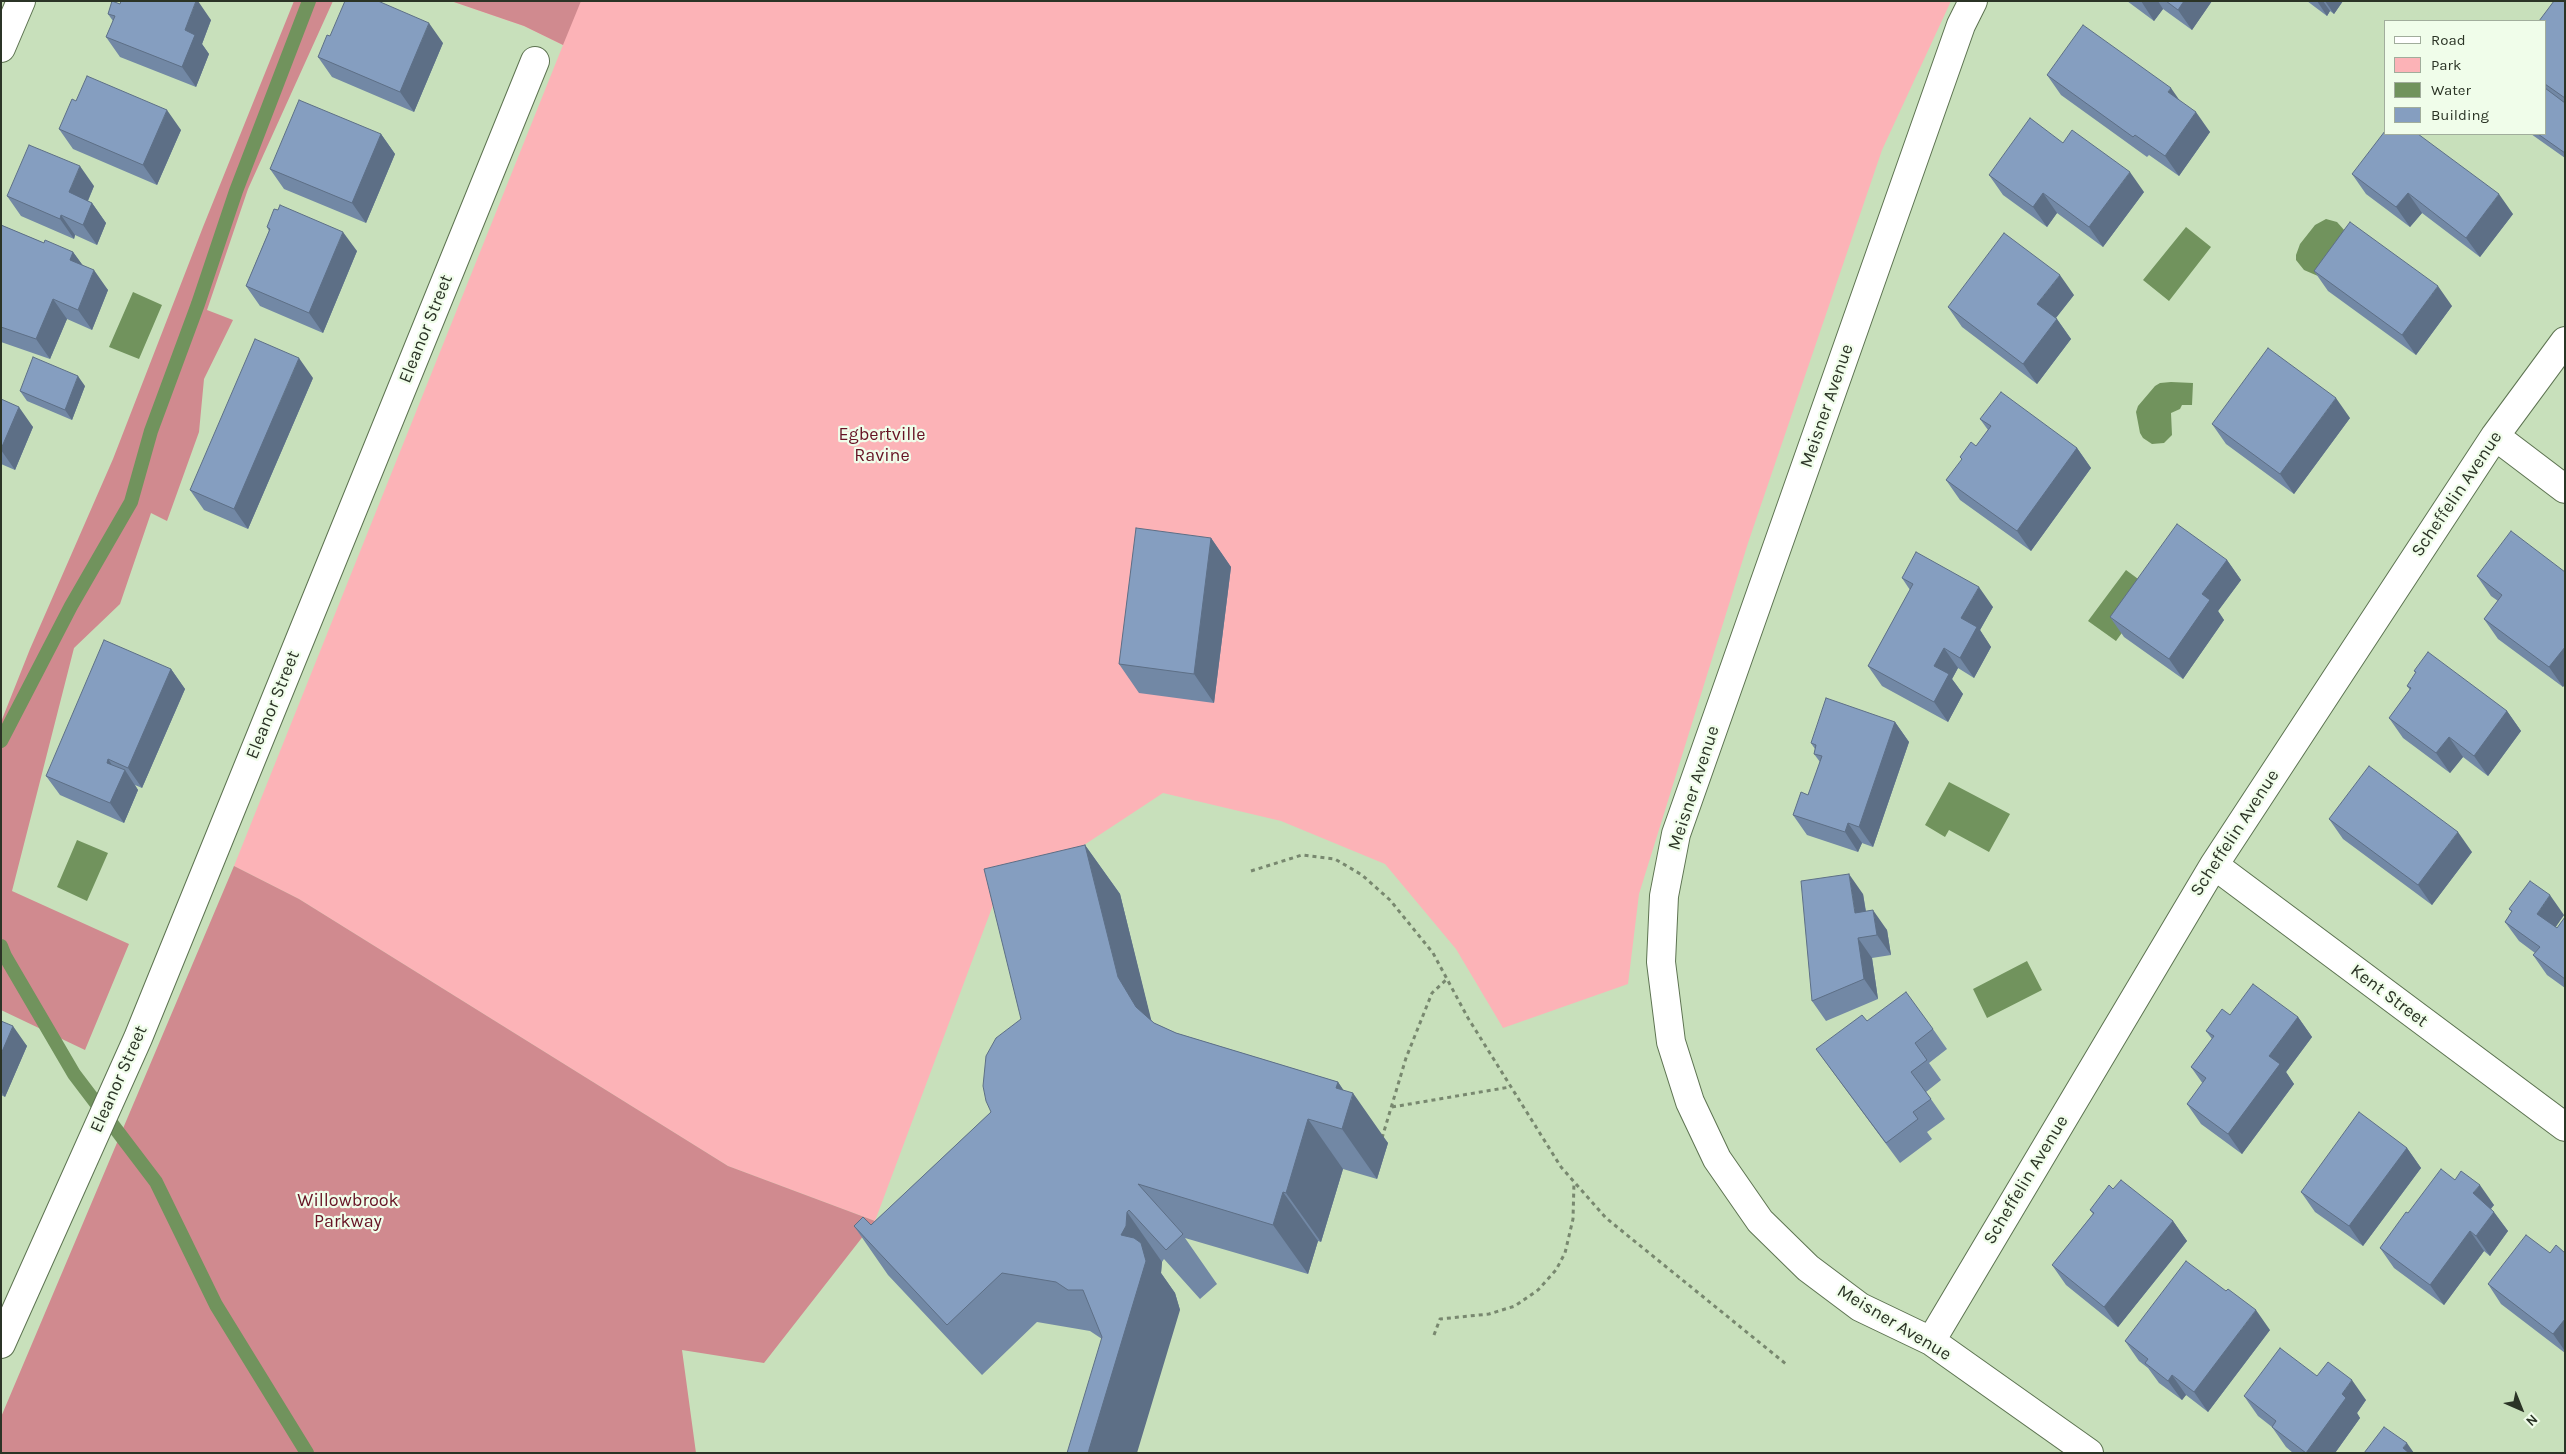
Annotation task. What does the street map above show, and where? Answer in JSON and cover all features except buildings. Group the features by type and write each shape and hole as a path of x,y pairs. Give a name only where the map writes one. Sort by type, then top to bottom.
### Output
{"street":[{"path":"1,48 21,1"},
{"name":"Meisner Avenue","path":"1973,1 1958,35 1676,834 1664,896 1661,962 1671,1042 1690,1102 1717,1159 1760,1221 1808,1268 1860,1307 1931,1341 2089,1453"},
{"name":"Eleanor Street","path":"1,1344 138,1038 535,61"},
{"name":"Scheffelin Avenue","path":"1931,1341 2214,865 2495,436 2565,341"},
{"path":"2495,436 2565,489"},
{"name":"Kent Street","path":"2214,865 2565,1127"}],"path":[{"path":"1251,871 1302,855 1335,859 1362,875 1390,900 1433,953 1468,1018 1561,1167 1606,1218 1786,1364"},
{"path":"1381,1140 1406,1058 1432,994 1447,979"},
{"path":"1392,1107 1510,1087"},
{"path":"1434,1335 1440,1318 1489,1314 1515,1306 1538,1290 1556,1270 1565,1253 1573,1219 1574,1182"}],"green space":[{"path":"294,1 333,1 248,189 207,310 233,320 204,379 199,432 167,521 151,513 120,604 74,648 12,891 129,944 85,1050 1,1010 1,722 30,649 113,459 203,227"},
{"name":"Egbertville Ravine","path":"451,1 1951,1 1882,150 1748,543 1639,894 1628,984 1503,1028 1456,949 1385,864 1281,821 1163,793 993,905 875,1221 728,1166 299,899 234,866 563,45 524,26"},
{"path":"451,1 581,1 563,45 524,26"},
{"name":"Willowbrook Parkway","path":"234,866 299,899 728,1166 875,1221 764,1363 682,1350 696,1453 1,1453 1,1417"}],"water":[{"path":"2326,219 2337,222 2345,231 2318,276 2304,270 2296,260 2296,255 2300,244 2315,225"},
{"path":"2186,227 2211,247 2169,301 2143,280"},
{"path":"133,292 162,305 139,359 109,347"},
{"path":"2160,383 2193,383 2192,405 2182,405 2180,409 2171,413 2172,435 2164,443 2152,444 2143,438 2140,433 2136,412 2138,406 2155,386"},
{"path":"2126,570 2153,590 2116,641 2088,621"},
{"path":"1949,782 2010,814 1989,852 1949,830 1945,837 1925,825"},
{"path":"77,840 108,853 87,901 57,887"},
{"path":"2027,961 2042,990 1987,1018 1973,989"}],"waterway":[{"path":"1,741 71,606 131,502 151,431 198,304 236,191 309,1"},
{"path":"1,946 74,1074 156,1182 216,1305 307,1453"}]}
